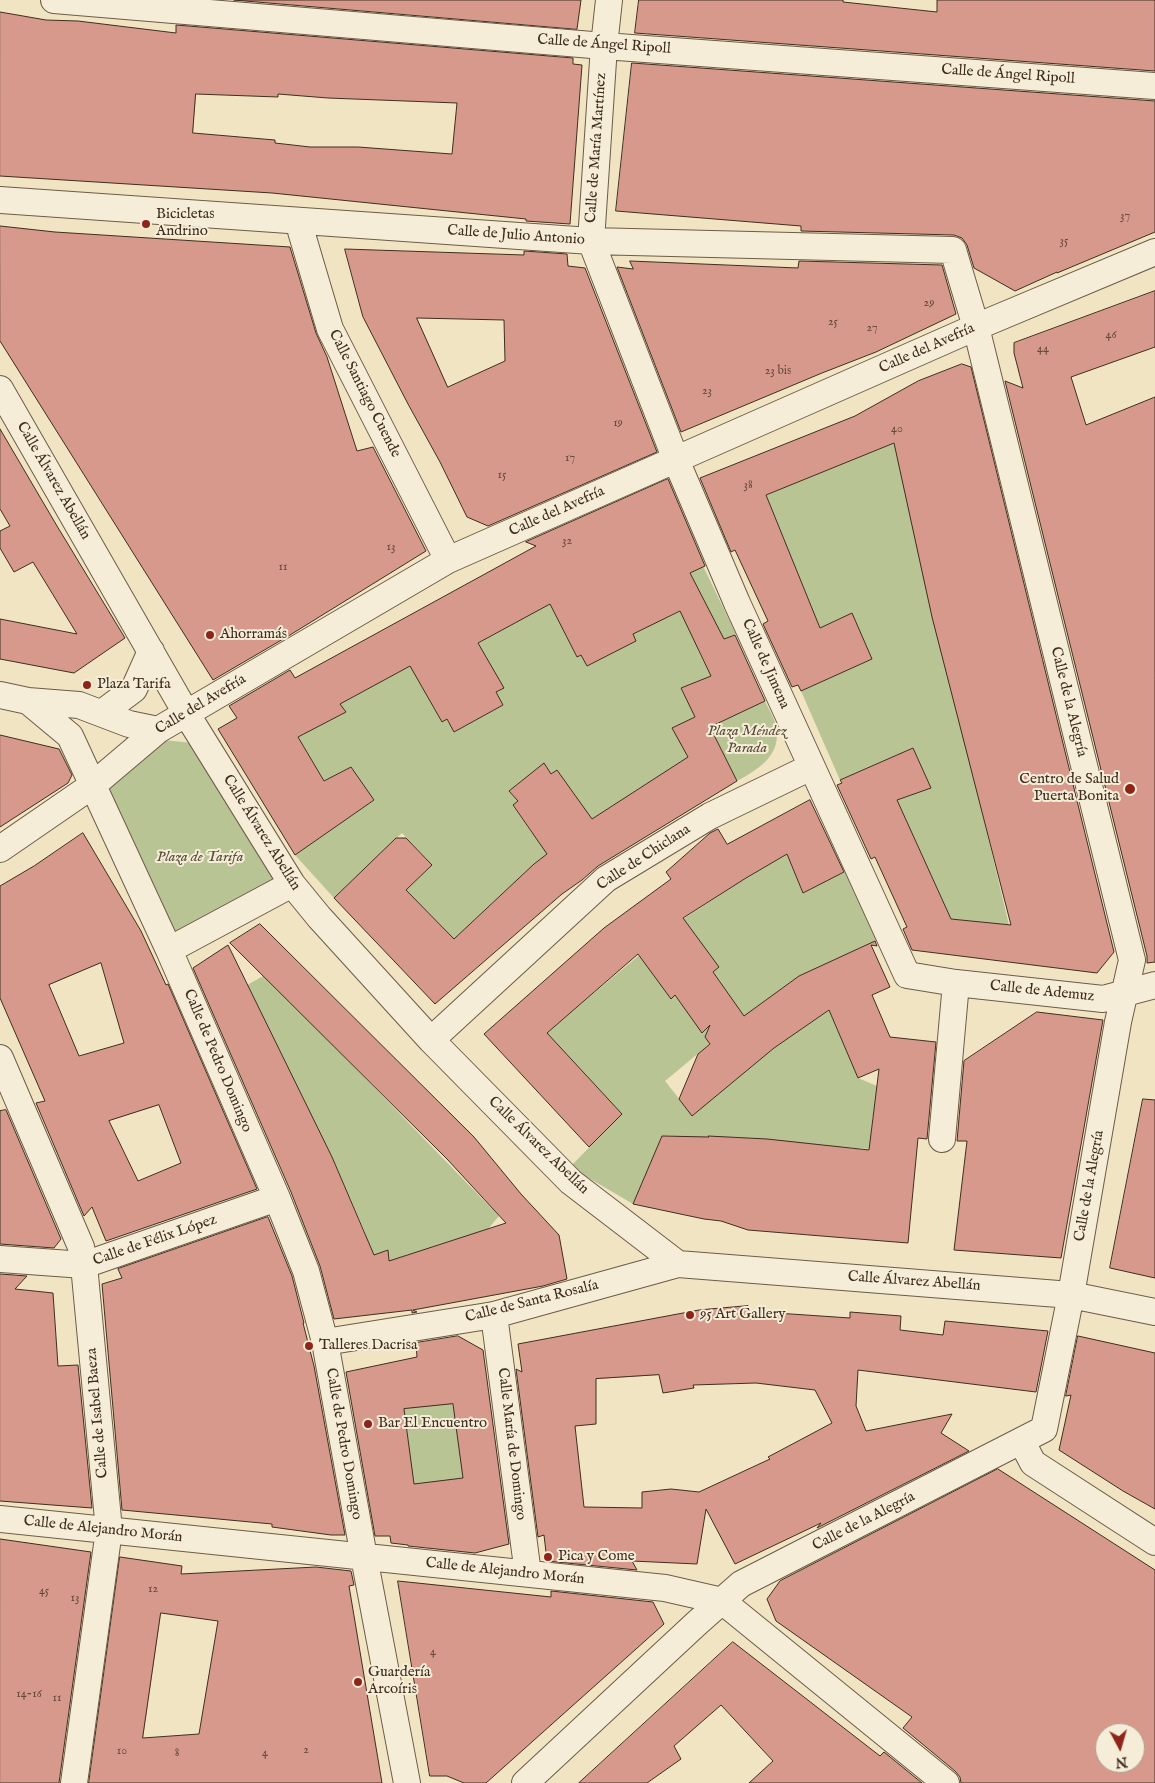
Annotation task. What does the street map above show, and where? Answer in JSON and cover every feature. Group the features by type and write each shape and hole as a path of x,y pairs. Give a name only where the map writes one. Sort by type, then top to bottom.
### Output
{"street":[{"name":"Calle de Ángel Ripoll","path":"54,0 604,46 1155,86"},
{"name":"Calle de María Martínez","path":"609,0 604,46 591,241 676,460"},
{"name":"Calle de Julio Antonio","path":"0,200 591,241 953,250 976,327"},
{"name":"Calle Santiago Cuende","path":"298,221 330,329 448,560"},
{"name":"Calle del Avefría","path":"0,849 93,785 158,730 448,560 976,327 1155,252"},
{"name":"Calle de la Alegría","path":"525,1783 741,1584 1022,1442 1044,1429 1071,1295 1116,1032 1132,960 976,327"},
{"name":"Calle Álvarez Abellán","path":"0,389 186,713 292,884 319,918 432,1040 571,1182 678,1264 1071,1295 1155,1312"},
{"name":"Calle de Jimena","path":"676,460 737,603 907,975"},
{"path":"102,713 134,689 150,651"},
{"path":"0,695 28,701 80,705 130,724 158,730"},
{"path":"28,701 70,736 169,950 292,884"},
{"name":"Calle de Chiclana","path":"432,1040 606,879 710,816 812,767"},
{"name":"Calle de Pedro Domingo","path":"169,950 277,1198 306,1271 325,1342 407,1783"},
{"name":"Calle de Ademuz","path":"907,975 1103,999 1155,985"},
{"path":"942,1139 956,982"},
{"name":"Calle de Isabel Baeza","path":"0,1058 82,1247 84,1265 109,1530 74,1783"},
{"name":"Calle de Félix López","path":"0,1259 84,1265 277,1198"},
{"name":"Calle de Santa Rosalía","path":"325,1342 494,1315 678,1264"},
{"name":"Calle María de Domingo","path":"494,1315 528,1574"},
{"path":"1022,1442 1033,1463 1155,1542"},
{"name":"Calle de Alejandro Morán","path":"0,1519 665,1588 722,1601 946,1783"}],"green space":[{"path":"894,443 1009,925 951,919 897,800 931,788 913,748 840,780 801,691 872,659 852,613 820,628 766,495"},
{"path":"703,566 736,634 698,650 711,676 681,688 695,717 673,728 688,757 589,821 575,795 557,770 551,774 544,764 509,791 518,801 513,806 532,833 554,849 534,864 454,939 406,890 432,865 402,833 334,898 295,855 374,800 351,767 324,781 298,737 345,712 340,704 417,662 426,693 441,721 447,719 454,732 503,705 496,692 503,688 482,650 473,646 556,600 564,632 577,657 581,655 587,666 636,641 631,630 673,615 703,600 690,573"},
{"name":"Plaza Méndez Parada","path":"765,701 776,726 776,745 761,766 737,781 710,727"},
{"name":"Plaza de Tarifa","path":"163,740 193,743 279,877 175,941 103,786"},
{"path":"787,854 803,893 856,866 889,938 870,944 799,976 718,1037 665,1081 692,1115 774,1048 829,1010 858,1078 877,1086 872,1122 871,1149 663,1136 633,1204 570,1167 622,1114 546,1033 643,952 685,1009 721,983 677,923"},
{"path":"265,975 499,1216 488,1229 432,1247 435,1265 418,1252 406,1255 407,1269 390,1271 388,1250 371,1257 364,1230 332,1157 247,985"},
{"path":"453,1402 465,1486 424,1483 399,1486 409,1444 404,1409"}],"building":[{"path":"234,0 581,0 577,29"},
{"path":"639,0 843,0 843,2 937,12 937,0 1155,0 1155,71 635,33"},
{"path":"0,12 46,20 78,21 176,33 176,25 573,58 573,64 582,65 570,224 526,221 526,219 272,193 0,176","holes":["196,94 278,97 278,94 457,103 452,154 358,147 310,147 275,143 275,140 193,133"]},
{"path":"632,63 1155,101 1155,232 1015,291 974,268 967,245 962,238 954,235 801,231 801,226 616,211"},
{"path":"0,226 55,232 290,247 316,333 327,357 357,451 373,447 426,551 213,680 0,341"},
{"path":"345,249 524,255 524,251 567,254 568,266 585,268 657,452 488,526 467,517 363,317","holes":["417,318 504,320 505,361 448,387"]},
{"path":"630,261 798,268 799,261 942,265 956,314 876,352 681,432 617,267 633,269"},
{"path":"1155,291 1155,347 1071,377 1086,425 1155,397 1155,962 1147,963 1147,956 1005,381 1023,388 1014,353 1014,343"},
{"path":"962,364 971,367 1114,952 1097,973 912,950 903,929 907,927 875,857 871,859 837,785 842,783 840,780 913,748 931,788 897,800 951,919 1011,925 932,617 894,443 766,495 820,628 852,613 872,659 801,691 798,685 792,687 763,624 768,621 735,550 731,552 700,478 855,416 918,381"},
{"path":"0,429 125,638 74,673 0,659 0,619 77,634 33,562 14,572 0,548 0,531 10,526 0,509"},
{"path":"668,479 705,566 690,573 724,639 735,635 765,701 710,727 737,781 598,866 562,894 435,1004 334,898 396,838 406,838 432,865 406,890 454,939 547,854 513,805 518,801 509,791 544,763 551,774 557,770 592,819 688,757 672,728 695,717 681,688 711,676 680,611 633,634 636,641 587,666 581,655 577,657 550,604 478,643 504,688 496,692 503,705 454,732 447,719 442,722 410,666 340,704 346,712 298,737 324,781 351,767 374,800 295,855 218,729 237,718 229,706 290,670 295,678 536,546 526,542"},
{"path":"0,735 59,749 72,775 68,783 0,827"},
{"path":"810,800 844,872 803,893 787,854 683,918 719,967 713,972 744,1016 799,976 875,941 877,946 871,945 890,987 872,995 890,1037 936,1042 927,1139 918,1138 908,1243 748,1230 721,1221 633,1204 662,1136 767,1139 869,1150 879,1069 858,1078 829,1010 774,1048 692,1116 679,1099 698,1054 710,1044 705,1037 710,1025 702,1033 675,995 671,999 638,954 547,1033 622,1114 589,1147 484,1034 604,928 671,879 666,872 710,833 718,829 727,844"},
{"path":"83,833 141,931 166,985 168,984 257,1189 106,1241 92,1207 84,1216 36,1103 45,1101 0,998 0,886","holes":["101,963 124,1043 79,1056 49,985","159,1105 181,1163 138,1181 109,1121"]},
{"path":"260,924 474,1137 521,1194 559,1235 567,1279 543,1286 413,1310 417,1312 412,1313 412,1310 334,1319 320,1266 291,1192 193,968 228,945 332,1157 374,1255 388,1250 389,1261 506,1223 447,1159 230,943"},
{"path":"1037,1012 1103,1020 1061,1258 954,1250 967,1141 957,1141 964,1061"},
{"path":"1143,1099 1155,1100 1155,1278 1110,1268"},
{"path":"6,1110 61,1239 54,1248 0,1244 0,1111"},
{"path":"268,1217 292,1276 304,1323 314,1366 345,1535 331,1535 272,1527 272,1524 122,1510 102,1284 122,1278 118,1269"},
{"path":"0,1274 27,1276 15,1289 53,1293 58,1366 78,1365 92,1508 0,1501"},
{"path":"748,1306 747,1311 850,1318 850,1312 901,1316 900,1330 943,1335 945,1321 1048,1331 1036,1392 858,1370 856,1406 866,1431 952,1414 941,1433 969,1451 817,1528 821,1523 735,1564 706,1509 697,1564 632,1561 637,1570 547,1561 544,1535 538,1537 516,1369 522,1372 518,1344 699,1310","holes":["659,1375 663,1393 694,1388 693,1385 756,1383 815,1390 832,1423 768,1457 770,1459 699,1492 671,1489 642,1492 642,1508 584,1507 575,1426 596,1424 596,1379"]},
{"path":"458,1336 483,1350 509,1544 475,1553 408,1546 391,1543 390,1536 375,1536 346,1372 417,1357 416,1343","holes":["453,1404 463,1478 414,1484 404,1409"]},
{"path":"1078,1336 1155,1353 1155,1509 1059,1450 1071,1395 1066,1396"},
{"path":"998,1469 1155,1570 1155,1783 961,1783 960,1777 955,1771 903,1728 912,1717 776,1621 767,1599 780,1581"},
{"path":"0,1539 91,1552 59,1783 0,1783"},
{"path":"120,1557 182,1566 181,1574 316,1567 351,1571 354,1585 349,1586 382,1783 89,1783","holes":["161,1613 218,1621 199,1734 143,1738"]},
{"path":"398,1581 551,1597 551,1591 653,1602 664,1624 486,1783 464,1783 447,1776 430,1776"},
{"path":"733,1642 880,1756 884,1752 922,1783 749,1783 773,1761 721,1705 674,1746 681,1759 647,1783 579,1783"}],"place":[{"name":"Bicicletas Andrino","path":"146,224"},
{"name":"Ahorramás","path":"210,635"},
{"name":"Plaza Tarifa","path":"87,685"},
{"name":"Centro de Salud Puerta Bonita","path":"1130,789"},
{"name":"95 Art Gallery","path":"690,1315"},
{"name":"Talleres Dacrisa","path":"309,1346"},
{"name":"Bar El Encuentro","path":"368,1424"},
{"name":"Pica y Come","path":"548,1557"},
{"name":"Guardería Arcoíris","path":"358,1682"}]}
